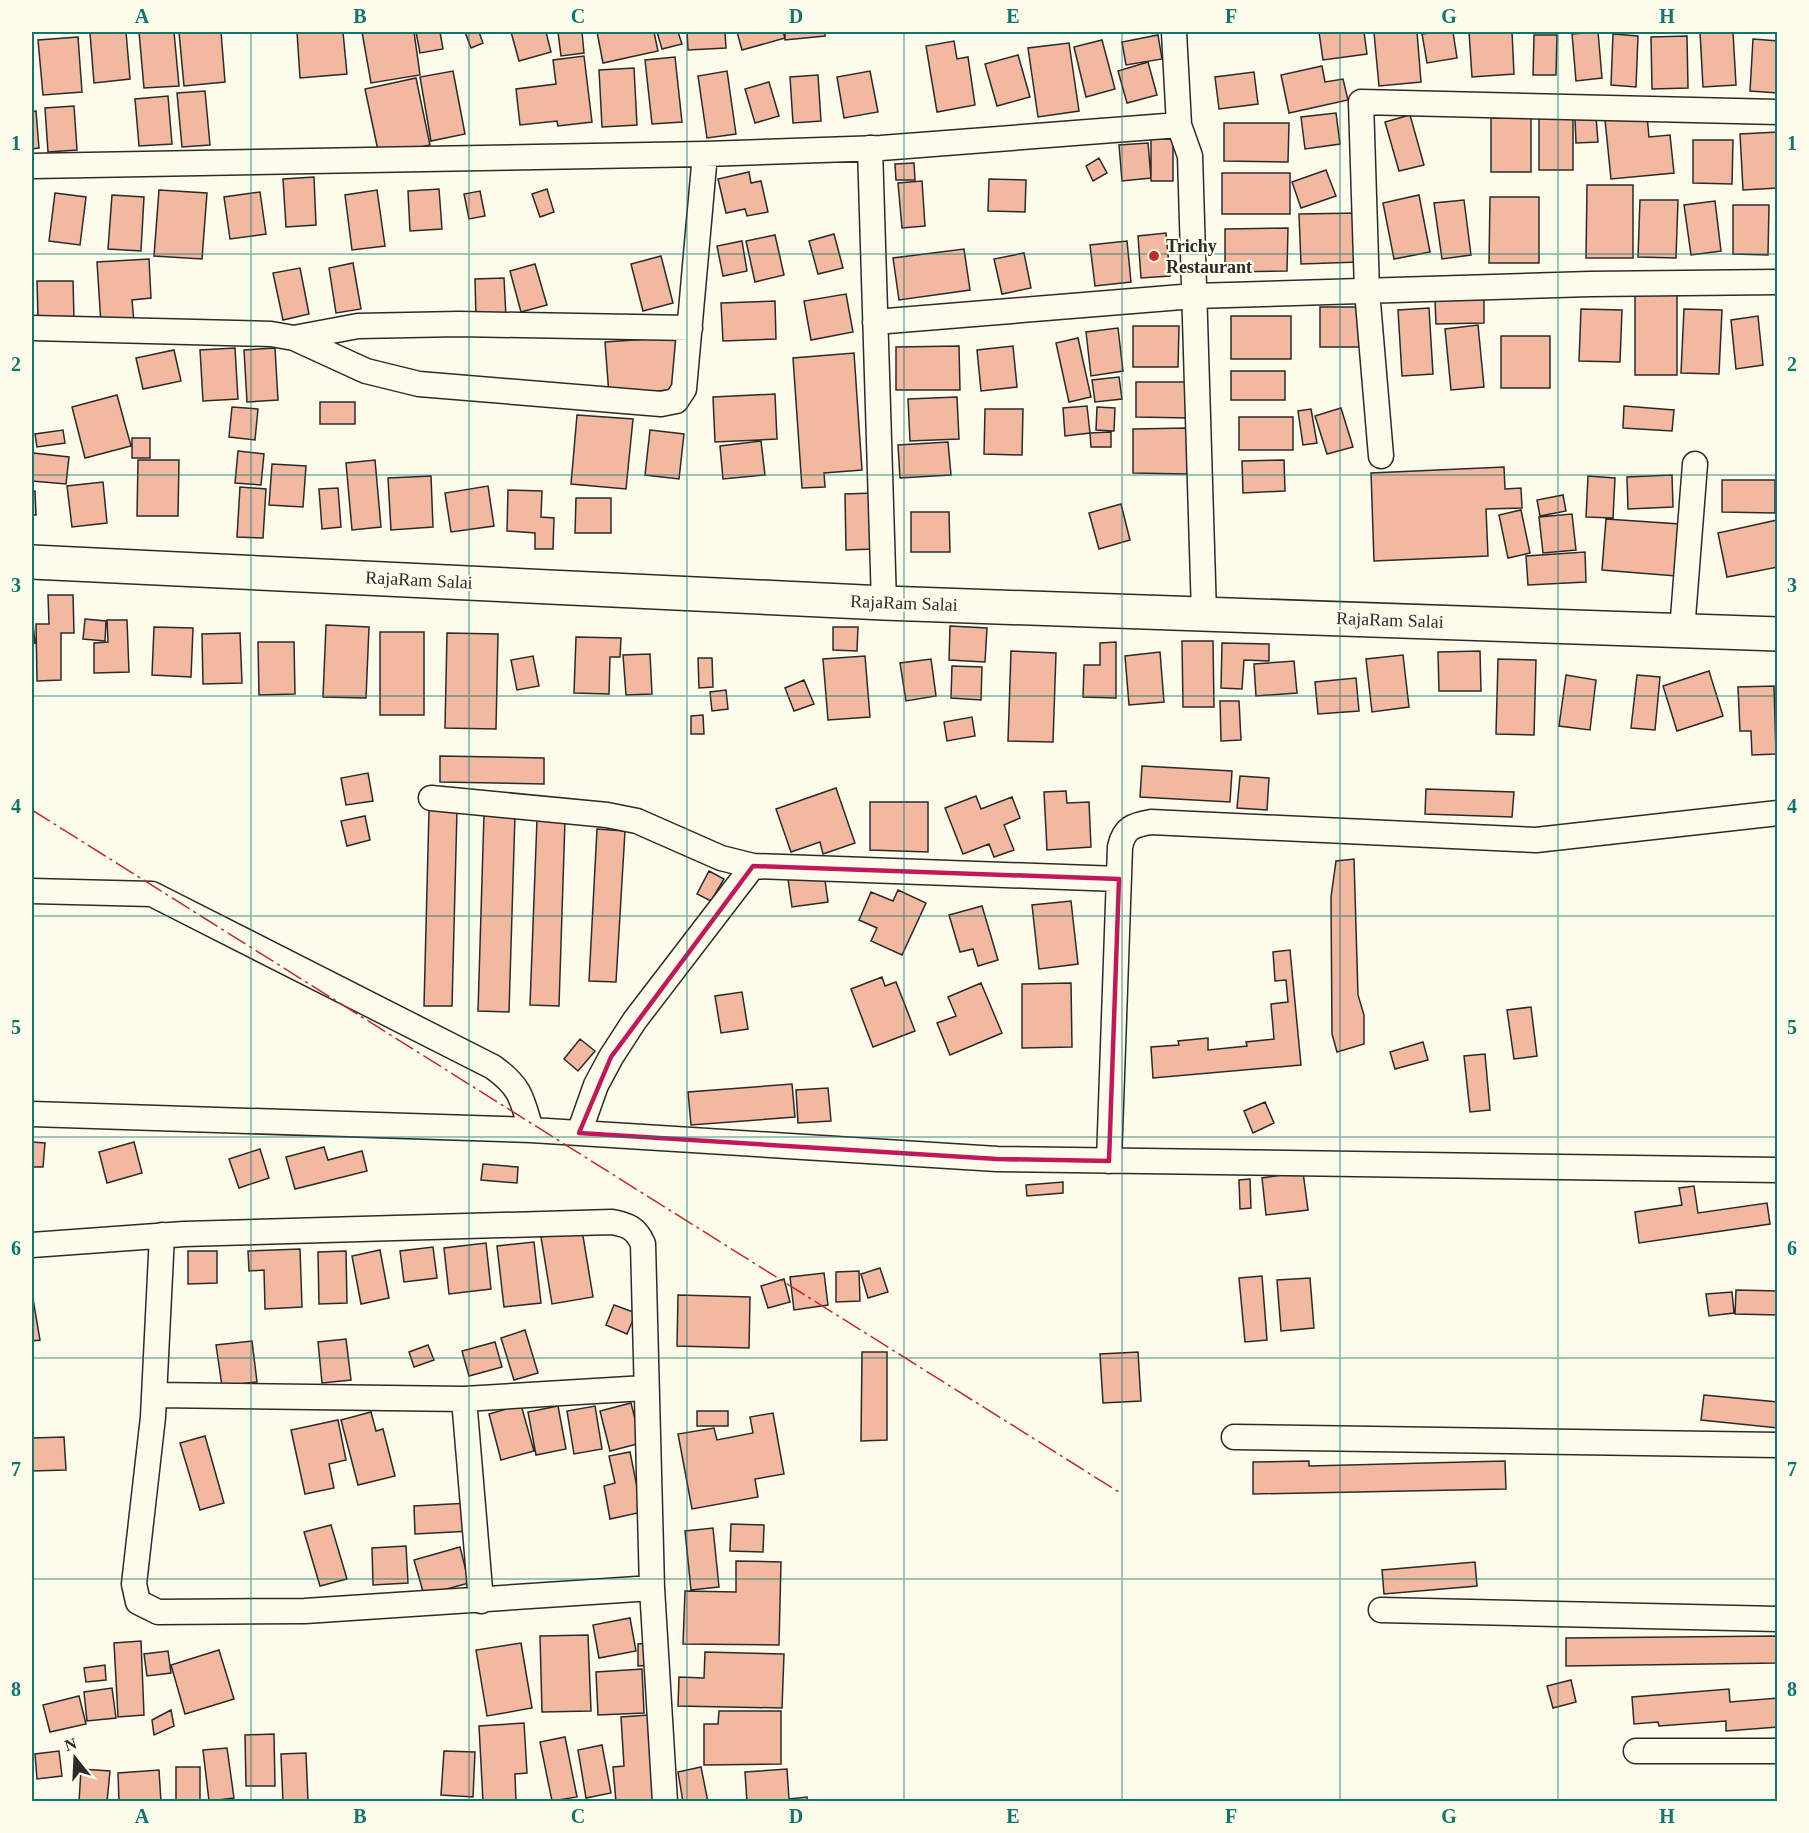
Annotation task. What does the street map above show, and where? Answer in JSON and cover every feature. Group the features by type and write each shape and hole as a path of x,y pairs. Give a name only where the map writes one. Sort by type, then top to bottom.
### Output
{"street":[{"path":"1174,32 1179,125 1190,156 1204,614"},
{"path":"1381,456 1366,291 1360,102 1778,112"},
{"path":"32,166 705,154 870,148 1179,125"},
{"path":"870,148 884,603"},
{"path":"32,328 271,334 294,338 366,371 419,384 662,404 676,401 684,389 705,154"},
{"path":"875,322 1194,296 1778,282"},
{"path":"294,338 369,326 690,328"},
{"path":"1682,631 1695,464"},
{"name":"RajaRam Salai","path":"32,562 884,603 1778,634"},
{"path":"431,798 607,815 637,821 721,858 753,867 1119,879"},
{"path":"1109,1161 1119,879 1123,834 1133,825 1151,822 1536,840 1778,813"},
{"path":"579,1133 596,1086 611,1057 635,1020 753,867"},
{"path":"32,891 152,894 493,1067 512,1081 522,1099 531,1130"},
{"path":"32,1114 531,1130 997,1159 1778,1170"},
{"path":"32,1245 162,1235 612,1222 628,1225 638,1233 643,1244 652,1588 665,1802"},
{"path":"162,1235 154,1395 134,1584 138,1602 158,1612 305,1611 652,1588"},
{"path":"154,1395 464,1399 645,1388"},
{"path":"464,1399 481,1601"},
{"path":"1234,1437 1778,1445"},
{"path":"1381,1610 1778,1619"},
{"path":"1636,1751 1778,1751"}],"highlighted area":[{"path":"753,866 1119,879 1109,1161 997,1159 579,1133 611,1057"}],"building":[{"path":"126,32 130,79 94,83 90,33"},
{"path":"139,32 174,32 179,86 144,88"},
{"path":"179,32 221,32 225,82 184,86"},
{"path":"297,32 343,32 347,74 300,78"},
{"path":"362,32 414,32 420,75 371,83"},
{"path":"416,32 440,32 443,49 420,53"},
{"path":"465,32 479,32 483,43 471,48"},
{"path":"511,32 546,32 551,52 519,61"},
{"path":"558,32 582,32 584,53 561,56"},
{"path":"597,32 654,32 658,51 603,63"},
{"path":"657,32 678,32 682,44 662,49"},
{"path":"687,32 725,32 726,48 688,50"},
{"path":"737,32 783,32 785,38 742,50"},
{"path":"785,32 825,32 825,36 785,40"},
{"path":"1319,32 1364,32 1367,54 1323,60"},
{"path":"1417,32 1421,82 1379,86 1374,33"},
{"path":"1453,32 1457,58 1427,63 1422,34"},
{"path":"1469,32 1512,32 1514,74 1472,77"},
{"path":"1598,32 1602,78 1576,81 1572,34"},
{"path":"1700,32 1733,32 1736,85 1703,87"},
{"path":"1613,34 1638,36 1636,87 1611,85"},
{"path":"1158,35 1162,59 1126,65 1122,42"},
{"path":"1534,35 1557,35 1556,75 1533,75"},
{"path":"1687,36 1688,88 1652,89 1651,37"},
{"path":"78,37 82,92 43,95 38,40"},
{"path":"1753,39 1778,41 1778,93 1750,91"},
{"path":"1102,40 1115,89 1086,97 1074,47"},
{"path":"954,41 957,59 968,57 975,105 937,112 926,46"},
{"path":"1069,43 1079,111 1038,117 1028,48"},
{"path":"1018,55 1030,97 997,106 985,64"},
{"path":"584,56 592,122 558,126 557,121 520,125 516,89 556,84 553,60"},
{"path":"675,57 682,122 652,124 645,60"},
{"path":"1148,62 1157,95 1127,103 1118,71"},
{"path":"1322,66 1325,82 1343,79 1348,100 1289,113 1281,75"},
{"path":"634,68 637,125 602,127 599,70"},
{"path":"453,71 465,134 431,141 420,77"},
{"path":"727,71 736,134 707,138 698,76"},
{"path":"870,71 878,112 844,118 837,77"},
{"path":"1254,72 1258,104 1219,109 1215,77"},
{"path":"818,75 821,121 793,123 790,77"},
{"path":"416,78 430,145 379,155 365,89"},
{"path":"769,82 779,116 755,123 745,89"},
{"path":"205,91 210,145 182,147 177,93"},
{"path":"168,96 172,144 139,146 135,99"},
{"path":"74,106 77,150 48,152 45,108"},
{"path":"36,111 39,148 32,149 32,112"},
{"path":"1336,113 1340,144 1305,149 1301,117"},
{"path":"1539,113 1573,113 1573,170 1539,170"},
{"path":"1410,115 1424,165 1399,171 1385,122"},
{"path":"1647,116 1649,137 1670,135 1674,173 1611,179 1605,120"},
{"path":"1596,117 1598,142 1576,143 1575,118"},
{"path":"1491,118 1531,118 1531,172 1491,172"},
{"path":"1224,123 1289,123 1288,162 1224,161"},
{"path":"1778,132 1778,188 1743,190 1740,134"},
{"path":"1151,136 1173,136 1173,181 1151,181"},
{"path":"1693,140 1733,140 1732,184 1693,183"},
{"path":"1148,143 1151,178 1122,181 1119,145"},
{"path":"1099,158 1107,173 1093,181 1086,166"},
{"path":"914,163 915,180 896,180 895,164"},
{"path":"1326,170 1336,196 1301,208 1292,182"},
{"path":"749,172 751,183 761,181 768,212 747,216 745,209 726,213 718,179"},
{"path":"1222,173 1290,173 1290,214 1222,214"},
{"path":"314,177 316,225 286,227 283,179"},
{"path":"989,179 1026,180 1025,212 988,211"},
{"path":"922,181 925,226 902,228 898,183"},
{"path":"1587,185 1633,185 1633,258 1586,258"},
{"path":"439,189 442,229 410,231 408,191"},
{"path":"547,189 554,212 540,217 532,194"},
{"path":"159,190 207,193 202,259 154,256"},
{"path":"377,190 385,246 352,250 345,195"},
{"path":"480,191 485,216 469,219 464,194"},
{"path":"260,192 266,234 230,239 224,197"},
{"path":"55,193 86,197 80,245 49,241"},
{"path":"112,195 144,197 141,251 108,249"},
{"path":"1419,195 1430,252 1394,259 1383,203"},
{"path":"1490,197 1539,197 1539,263 1489,263"},
{"path":"1464,200 1471,255 1442,259 1434,203"},
{"path":"1640,200 1678,200 1676,258 1638,257"},
{"path":"1715,201 1721,251 1691,255 1684,205"},
{"path":"1733,205 1769,205 1768,255 1733,254"},
{"path":"1358,213 1359,262 1301,264 1299,214"},
{"path":"1288,228 1287,271 1225,272 1225,229"},
{"name":"Trichy Restaurant","path":"1166,233 1170,276 1141,278 1138,236"},
{"path":"834,234 843,268 818,274 809,241"},
{"path":"775,235 784,275 755,282 746,241"},
{"path":"742,241 747,271 723,276 717,246"},
{"path":"1127,241 1131,282 1095,286 1090,245"},
{"path":"964,249 970,290 899,300 893,258"},
{"path":"1024,253 1031,288 1002,294 994,259"},
{"path":"661,256 673,303 643,311 631,264"},
{"path":"149,259 151,298 132,300 134,322 101,324 97,262"},
{"path":"353,263 361,309 336,313 329,268"},
{"path":"535,264 547,305 521,312 510,271"},
{"path":"300,268 309,314 283,320 273,273"},
{"path":"504,278 506,317 476,319 475,279"},
{"path":"37,281 73,281 74,318 38,318"},
{"path":"846,294 853,332 811,340 804,301"},
{"path":"1635,295 1677,295 1677,375 1635,375"},
{"path":"1484,299 1484,323 1436,324 1435,300"},
{"path":"775,301 776,339 723,341 721,303"},
{"path":"1320,307 1364,307 1364,347 1320,347"},
{"path":"1429,308 1433,374 1402,376 1398,310"},
{"path":"1581,309 1622,310 1620,362 1579,361"},
{"path":"1684,309 1722,310 1719,374 1681,373"},
{"path":"1231,316 1291,316 1291,359 1231,359"},
{"path":"1758,316 1763,365 1736,369 1731,320"},
{"path":"1478,325 1484,387 1451,390 1445,329"},
{"path":"1133,326 1179,326 1178,367 1133,367"},
{"path":"1118,328 1123,371 1091,376 1086,332"},
{"path":"1501,336 1550,336 1550,388 1501,388"},
{"path":"678,337 681,389 609,395 605,342"},
{"path":"1078,338 1091,397 1069,402 1056,343"},
{"path":"959,346 960,390 896,390 896,347"},
{"path":"1013,346 1017,387 981,391 977,350"},
{"path":"235,348 238,399 203,401 200,350"},
{"path":"275,348 278,400 247,402 244,350"},
{"path":"174,350 181,381 143,389 136,358"},
{"path":"854,353 862,470 824,473 825,487 802,488 793,358"},
{"path":"1231,371 1285,371 1285,400 1231,400"},
{"path":"1119,377 1122,399 1095,402 1092,380"},
{"path":"1136,382 1190,382 1190,418 1136,417"},
{"path":"775,394 777,439 715,442 713,397"},
{"path":"117,395 131,446 85,458 72,407"},
{"path":"957,397 959,439 910,441 908,399"},
{"path":"320,402 355,402 355,424 320,424"},
{"path":"1087,406 1090,433 1065,436 1063,408"},
{"path":"1624,406 1674,410 1672,431 1623,428"},
{"path":"232,407 258,409 255,440 229,437"},
{"path":"1097,407 1115,408 1114,431 1096,430"},
{"path":"1341,408 1353,447 1327,454 1315,416"},
{"path":"985,409 1023,409 1022,455 984,454"},
{"path":"1311,409 1317,443 1303,445 1298,411"},
{"path":"577,415 633,419 626,489 571,484"},
{"path":"1239,417 1293,417 1293,450 1239,450"},
{"path":"1187,428 1187,474 1133,473 1133,429"},
{"path":"63,430 65,443 37,447 35,434"},
{"path":"650,430 684,434 679,479 645,475"},
{"path":"1111,432 1111,447 1091,447 1090,433"},
{"path":"132,438 150,438 150,458 132,458"},
{"path":"761,441 765,475 723,479 720,446"},
{"path":"948,442 951,475 900,478 898,445"},
{"path":"238,451 264,454 261,485 235,483"},
{"path":"33,453 69,457 66,484 32,481"},
{"path":"138,460 179,460 178,516 137,516"},
{"path":"375,460 381,527 352,530 346,463"},
{"path":"1284,460 1285,491 1243,493 1242,461"},
{"path":"272,464 306,466 303,507 269,505"},
{"path":"1504,467 1505,489 1521,488 1522,508 1486,509 1488,556 1374,561 1371,473"},
{"path":"1672,475 1673,507 1628,509 1627,477"},
{"path":"431,476 433,527 391,530 388,478"},
{"path":"1588,476 1615,478 1613,518 1586,517"},
{"path":"1722,480 1775,480 1775,513 1722,512"},
{"path":"103,482 107,523 72,527 67,486"},
{"path":"488,486 494,526 451,532 445,493"},
{"path":"240,487 266,489 263,538 237,537"},
{"path":"338,488 341,527 322,529 319,489"},
{"path":"508,490 542,491 541,517 554,518 553,549 535,549 535,533 507,531"},
{"path":"32,491 35,491 36,515 32,515"},
{"path":"873,493 874,549 846,550 845,494"},
{"path":"1563,495 1566,511 1540,516 1537,500"},
{"path":"576,498 611,498 611,533 575,533"},
{"path":"1121,504 1130,540 1099,549 1089,513"},
{"path":"1521,510 1530,553 1508,558 1499,515"},
{"path":"911,512 949,512 950,552 911,552"},
{"path":"1572,514 1576,550 1543,553 1539,517"},
{"path":"1606,519 1680,524 1676,576 1602,570"},
{"path":"1777,520 1778,567 1727,577 1718,533"},
{"path":"1585,552 1586,582 1528,585 1526,556"},
{"path":"48,595 73,595 74,633 61,633 61,680 37,681 36,624 49,624"},
{"path":"85,619 106,621 105,641 83,639"},
{"path":"107,620 127,620 129,672 94,673 94,643 108,642"},
{"path":"32,623 35,643 32,644"},
{"path":"326,625 369,627 366,698 323,697"},
{"path":"950,626 987,628 985,662 949,660"},
{"path":"154,627 193,628 191,677 152,675"},
{"path":"833,627 858,627 857,651 833,650"},
{"path":"380,632 424,632 424,715 380,715"},
{"path":"240,633 242,683 203,684 202,634"},
{"path":"447,633 498,634 496,729 445,728"},
{"path":"576,637 621,638 620,657 610,657 609,694 574,693"},
{"path":"1182,641 1213,641 1214,707 1183,707"},
{"path":"258,642 294,642 295,694 259,695"},
{"path":"1116,642 1116,698 1083,697 1084,665 1100,665 1100,643"},
{"path":"1222,643 1269,644 1269,661 1244,660 1242,689 1221,688"},
{"path":"1011,651 1056,653 1053,742 1008,741"},
{"path":"1480,651 1481,691 1439,691 1438,652"},
{"path":"1160,652 1164,702 1129,705 1125,656"},
{"path":"650,654 652,694 626,695 623,655"},
{"path":"1403,655 1409,707 1372,712 1366,659"},
{"path":"533,656 539,686 517,690 511,660"},
{"path":"865,656 870,717 828,720 823,659"},
{"path":"698,658 712,658 713,687 699,688"},
{"path":"931,659 936,696 906,701 900,663"},
{"path":"1498,659 1536,660 1534,735 1496,734"},
{"path":"1294,661 1297,693 1256,696 1254,664"},
{"path":"952,666 982,667 981,700 951,698"},
{"path":"1709,671 1723,716 1677,731 1663,686"},
{"path":"1566,675 1596,680 1590,730 1559,726"},
{"path":"1637,675 1660,677 1655,730 1631,728"},
{"path":"1356,678 1359,711 1318,714 1315,682"},
{"path":"804,680 814,704 794,711 785,688"},
{"path":"1774,686 1776,754 1752,755 1751,731 1740,731 1738,687"},
{"path":"726,690 728,709 712,711 710,692"},
{"path":"1220,701 1239,701 1241,740 1221,741"},
{"path":"703,715 704,734 691,734 691,716"},
{"path":"972,717 975,736 947,741 944,722"},
{"path":"440,756 544,758 544,784 440,782"},
{"path":"1142,766 1232,771 1230,802 1140,797"},
{"path":"368,773 373,801 346,805 341,778"},
{"path":"1240,776 1269,778 1267,810 1237,808"},
{"path":"836,788 855,843 823,854 820,842 791,852 776,809"},
{"path":"1426,789 1514,792 1512,817 1425,814"},
{"path":"1066,791 1067,803 1089,802 1091,847 1047,850 1044,792"},
{"path":"976,796 981,809 1012,797 1020,818 1004,825 1014,850 994,857 989,844 963,854 945,808"},
{"path":"870,802 928,802 928,852 870,850"},
{"path":"429,810 457,810 452,1006 424,1006"},
{"path":"484,814 515,815 509,1012 478,1011"},
{"path":"365,816 370,840 347,846 341,821"},
{"path":"537,819 565,820 559,1006 530,1005"},
{"path":"597,829 625,831 616,982 589,981"},
{"path":"1354,859 1358,995 1364,1015 1364,1044 1337,1052 1332,1034 1331,897 1336,861"},
{"path":"709,871 724,879 711,901 697,894"},
{"path":"824,873 828,902 792,907 788,879"},
{"path":"898,890 926,903 902,955 871,941 877,928 859,920 871,892 893,901"},
{"path":"1071,901 1078,964 1039,969 1032,905"},
{"path":"982,906 998,960 978,966 973,949 960,952 949,915"},
{"path":"1290,950 1301,1065 1153,1078 1151,1047 1179,1045 1178,1041 1208,1038 1208,1050 1247,1046 1246,1042 1274,1039 1271,1004 1288,1002 1286,980 1275,981 1273,952"},
{"path":"882,977 885,986 896,982 915,1031 873,1047 851,989"},
{"path":"981,983 1002,1033 950,1055 937,1023 956,1016 948,997"},
{"path":"1071,983 1072,1047 1022,1048 1022,984"},
{"path":"742,992 748,1029 721,1033 715,996"},
{"path":"1531,1007 1537,1056 1514,1059 1507,1010"},
{"path":"580,1039 595,1051 578,1071 564,1059"},
{"path":"1423,1042 1428,1060 1395,1069 1390,1052"},
{"path":"1485,1054 1490,1110 1470,1112 1464,1056"},
{"path":"792,1084 795,1117 691,1125 688,1092"},
{"path":"828,1088 831,1121 798,1123 796,1090"},
{"path":"1265,1102 1274,1123 1253,1133 1244,1111"},
{"path":"32,1142 45,1143 43,1167 32,1167"},
{"path":"134,1142 142,1173 107,1183 99,1152"},
{"path":"324,1147 328,1160 362,1151 367,1171 295,1189 286,1157"},
{"path":"260,1149 269,1178 239,1188 229,1159"},
{"path":"483,1164 518,1167 517,1183 481,1180"},
{"path":"1303,1172 1308,1210 1266,1215 1262,1178"},
{"path":"1250,1179 1251,1208 1240,1209 1239,1180"},
{"path":"1063,1182 1063,1193 1027,1196 1026,1185"},
{"path":"1694,1186 1698,1213 1767,1203 1770,1224 1639,1243 1635,1212 1682,1205 1679,1188"},
{"path":"582,1230 593,1297 552,1304 541,1237"},
{"path":"534,1242 541,1303 504,1307 497,1246"},
{"path":"486,1243 491,1289 449,1294 444,1248"},
{"path":"433,1247 437,1278 404,1282 400,1251"},
{"path":"300,1249 302,1307 265,1309 264,1270 249,1271 248,1251"},
{"path":"380,1250 389,1298 361,1304 352,1256"},
{"path":"188,1251 217,1251 217,1283 188,1284"},
{"path":"346,1251 347,1303 319,1304 318,1252"},
{"path":"880,1268 888,1292 868,1298 861,1274"},
{"path":"859,1271 860,1301 836,1302 836,1272"},
{"path":"824,1273 828,1305 794,1310 790,1277"},
{"path":"1262,1276 1267,1340 1245,1342 1239,1278"},
{"path":"1310,1278 1314,1328 1281,1331 1277,1280"},
{"path":"784,1279 790,1302 768,1308 761,1286"},
{"path":"1736,1290 1778,1291 1778,1315 1735,1314"},
{"path":"1732,1292 1734,1313 1709,1316 1706,1294"},
{"path":"32,1293 40,1340 32,1341"},
{"path":"678,1295 750,1297 749,1348 677,1346"},
{"path":"614,1305 636,1313 627,1334 606,1325"},
{"path":"525,1330 538,1373 514,1380 501,1338"},
{"path":"346,1339 351,1380 322,1383 318,1342"},
{"path":"252,1341 257,1382 222,1386 216,1345"},
{"path":"495,1342 502,1367 469,1376 462,1351"},
{"path":"428,1345 434,1360 414,1367 409,1352"},
{"path":"862,1352 887,1352 887,1440 861,1441"},
{"path":"1138,1352 1141,1401 1103,1403 1100,1354"},
{"path":"1704,1395 1778,1402 1778,1428 1701,1420"},
{"path":"631,1403 641,1443 610,1451 600,1411"},
{"path":"521,1405 534,1451 501,1460 489,1414"},
{"path":"558,1406 566,1449 536,1455 528,1412"},
{"path":"595,1406 602,1449 574,1454 567,1411"},
{"path":"697,1411 728,1411 728,1426 697,1426"},
{"path":"371,1412 376,1431 383,1429 395,1476 358,1485 341,1420"},
{"path":"773,1413 784,1474 755,1479 758,1497 692,1509 678,1434 714,1428 717,1440 753,1433 750,1417"},
{"path":"338,1420 346,1460 329,1464 334,1488 305,1494 291,1430"},
{"path":"205,1436 224,1503 200,1510 180,1443"},
{"path":"64,1437 66,1470 32,1471 32,1438"},
{"path":"630,1452 642,1512 610,1519 604,1486 615,1483 609,1456"},
{"path":"1309,1461 1309,1466 1505,1461 1506,1489 1253,1494 1253,1462"},
{"path":"469,1503 471,1531 415,1534 414,1506"},
{"path":"731,1524 764,1525 763,1552 730,1551"},
{"path":"331,1525 347,1579 320,1586 304,1532"},
{"path":"713,1528 719,1587 691,1590 685,1531"},
{"path":"406,1546 408,1583 373,1585 372,1548"},
{"path":"460,1547 469,1583 424,1595 414,1560"},
{"path":"736,1561 781,1562 779,1645 683,1644 685,1591 736,1592"},
{"path":"1475,1562 1477,1586 1384,1594 1382,1570"},
{"path":"630,1618 636,1651 599,1658 593,1625"},
{"path":"588,1635 591,1711 542,1712 540,1636"},
{"path":"1778,1636 1778,1663 1566,1666 1566,1638"},
{"path":"141,1641 144,1715 118,1717 114,1643"},
{"path":"521,1643 532,1708 487,1716 476,1650"},
{"path":"653,1643 653,1665 638,1666 638,1644"},
{"path":"219,1650 234,1699 185,1714 171,1665"},
{"path":"168,1651 171,1673 147,1676 144,1654"},
{"path":"705,1652 784,1654 782,1708 678,1706 679,1677 704,1678"},
{"path":"105,1665 106,1680 86,1682 84,1668"},
{"path":"642,1669 644,1713 598,1715 596,1672"},
{"path":"1571,1680 1576,1702 1553,1708 1547,1686"},
{"path":"112,1688 116,1718 87,1721 84,1692"},
{"path":"1729,1689 1730,1702 1778,1698 1778,1727 1726,1731 1726,1721 1659,1726 1658,1722 1634,1724 1632,1697"},
{"path":"79,1696 86,1724 50,1732 43,1705"},
{"path":"171,1710 174,1726 154,1735 152,1720"},
{"path":"719,1711 781,1711 781,1764 704,1765 704,1724 718,1724"},
{"path":"648,1715 654,1802 616,1802 613,1767 624,1766 621,1717"},
{"path":"524,1723 527,1773 515,1774 516,1802 483,1802 479,1726"},
{"path":"274,1734 275,1786 246,1786 245,1735"},
{"path":"565,1737 577,1797 552,1801 540,1742"},
{"path":"602,1745 611,1793 586,1798 578,1750"},
{"path":"227,1748 234,1798 209,1801 203,1750"},
{"path":"59,1751 62,1776 37,1779 35,1754"},
{"path":"444,1751 475,1752 473,1797 441,1795"},
{"path":"306,1753 308,1801 283,1802 281,1754"},
{"path":"176,1767 200,1767 200,1802 176,1802"},
{"path":"701,1767 708,1802 683,1802 678,1772"},
{"path":"81,1769 110,1771 107,1802 79,1802"},
{"path":"787,1769 789,1799 807,1797 807,1802 747,1802 745,1772"},
{"path":"159,1770 161,1802 119,1802 118,1773"}],"power":[{"path":"32,810 1122,1494"}],"place":[{"name":"Trichy Restaurant","path":"1154,256"}]}
